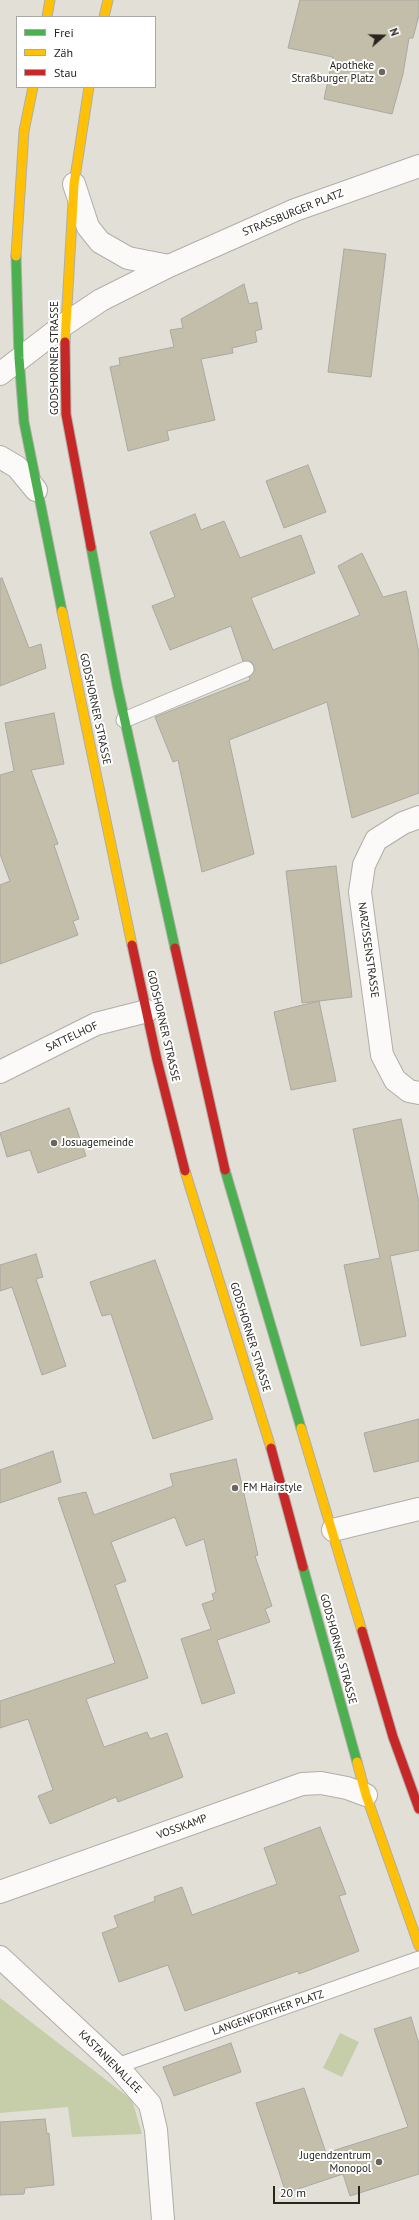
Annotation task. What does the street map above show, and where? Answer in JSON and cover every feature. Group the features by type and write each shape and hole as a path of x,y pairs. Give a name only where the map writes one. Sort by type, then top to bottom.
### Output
{"main road":[{"path":"47,16 50,0"},
{"path":"104,16 108,0"},
{"name":"GODSHORNER STRASSE","path":"32,88 24,131 16,240 19,358 24,422 36,490 147,1011 184,1163 262,1416 366,1795 419,1946"},
{"name":"GODSHORNER STRASSE","path":"89,88 74,184 65,324 66,414 124,720 219,1150 333,1530 393,1737 419,1809"}],"street":[{"name":"STRASSBURGER PLATZ","path":"0,374 65,324 101,300 169,266 295,210 419,166"},
{"path":"74,184 88,227 100,242 128,258 169,266"},
{"path":"0,457 17,467 36,490"},
{"name":"NARZISSENSTRASSE","path":"419,817 403,823 376,840 364,865 360,892 382,1055 395,1080 409,1091 419,1093"},
{"name":"SATTELHOF","path":"0,1072 96,1024 147,1011"},
{"path":"333,1530 419,1509"},
{"name":"VOSSKAMP","path":"0,1892 302,1784 321,1783 347,1788 366,1795"},
{"name":"KASTANIENALLEE","path":"0,1957 117,2066 150,2104 154,2115 163,2220"}],"lane":[{"path":"124,720 246,669"},
{"name":"LANGENFORTHER PLATZ","path":"117,2066 419,1959"}],"green space":[{"path":"0,1998 132,2100 142,2134 72,2137 68,2107 0,2113"},
{"path":"340,2033 359,2042 342,2077 323,2068"}],"building":[{"path":"300,0 419,0 419,15 413,38 409,38 403,74 392,114 324,99 333,57 288,48"},
{"path":"344,249 386,254 371,377 328,372"},
{"path":"244,284 249,304 257,302 262,329 255,331 257,342 232,348 233,353 201,359 215,420 167,431 169,440 128,451 110,367 120,365 119,358 174,347 170,330 183,328 181,319"},
{"path":"308,465 326,512 284,528 266,481"},
{"path":"195,514 201,530 224,521 240,558 301,535 315,573 251,598 273,650 360,615 338,566 362,553 383,597 406,591 419,653 419,793 352,818 327,702 229,740 254,854 202,872 178,760 173,762 155,717 250,680 249,677 255,670 252,662 243,661 231,626 170,650 152,606 175,597 150,532"},
{"path":"2,578 29,648 41,644 46,668 0,686 0,579"},
{"path":"54,713 64,764 31,770 58,844 54,845 79,919 73,921 78,935 0,964 0,885 10,881 0,854 0,775 14,771 5,723"},
{"path":"336,866 352,997 302,1003 286,871"},
{"path":"319,1001 336,1081 291,1090 274,1012"},
{"name":"Josuagemeinde","path":"69,1108 86,1156 38,1173 30,1150 7,1157 0,1133"},
{"path":"401,1119 419,1202 419,1250 390,1256 406,1336 361,1346 344,1265 380,1258 353,1129"},
{"path":"36,1254 43,1277 36,1279 66,1366 42,1375 12,1287 0,1291 0,1265"},
{"path":"155,1260 213,1419 153,1439 111,1314 102,1316 90,1282"},
{"path":"419,1419 419,1461 374,1472 364,1433"},
{"path":"53,1451 61,1482 0,1503 0,1470"},
{"path":"236,1459 258,1555 255,1556 272,1606 265,1609 270,1622 217,1640 235,1693 202,1704 181,1639 211,1629 202,1604 214,1600 212,1594 216,1592 204,1539 186,1546 175,1517 111,1542 126,1581 115,1585 148,1678 86,1699 104,1747 147,1732 150,1739 167,1733 183,1777 118,1802 116,1797 50,1824 38,1796 53,1790 28,1719 0,1728 0,1701 115,1663 58,1498 86,1492 94,1515 173,1486 170,1474"},
{"path":"320,1827 346,1894 339,1896 359,1951 299,1974 298,1971 185,2011 168,1965 119,1982 102,1933 118,1927 114,1916 155,1901 154,1897 182,1887 192,1915 277,1884 264,1848"},
{"path":"411,2017 419,2044 419,2174 350,2196 343,2174 286,2193 256,2103 304,2088 326,2153 408,2127 374,2029"},
{"path":"231,2043 241,2072 174,2096 163,2067"},
{"path":"45,2119 47,2134 49,2133 54,2185 25,2188 24,2194 0,2195 0,2122"}],"traffic: fast":[{"path":"16,256 19,358 24,422 62,611"},
{"path":"91,547 117,685 175,948"},
{"path":"225,1170 301,1428"},
{"path":"303,1567 357,1762"}],"traffic: slow":[{"path":"47,16 50,0"},
{"path":"104,16 108,0"},
{"path":"16,256 24,131 33,88"},
{"path":"65,342 74,184 89,88"},
{"path":"62,611 132,945"},
{"path":"185,1171 271,1448"},
{"path":"301,1428 362,1631"},
{"path":"357,1762 366,1795 419,1946"}],"traffic: jam":[{"path":"65,342 66,414 91,547"},
{"path":"132,945 157,1060 185,1171"},
{"path":"175,948 225,1170"},
{"path":"271,1448 303,1567"},
{"path":"362,1631 393,1737 419,1809"}],"place":[{"name":"Apotheke Straßburger Platz","path":"382,72"},
{"name":"Josuagemeinde","path":"54,1143"},
{"name":"FM Hairstyle","path":"235,1488"},
{"name":"Jugendzentrum Monopol","path":"379,2162"}]}
